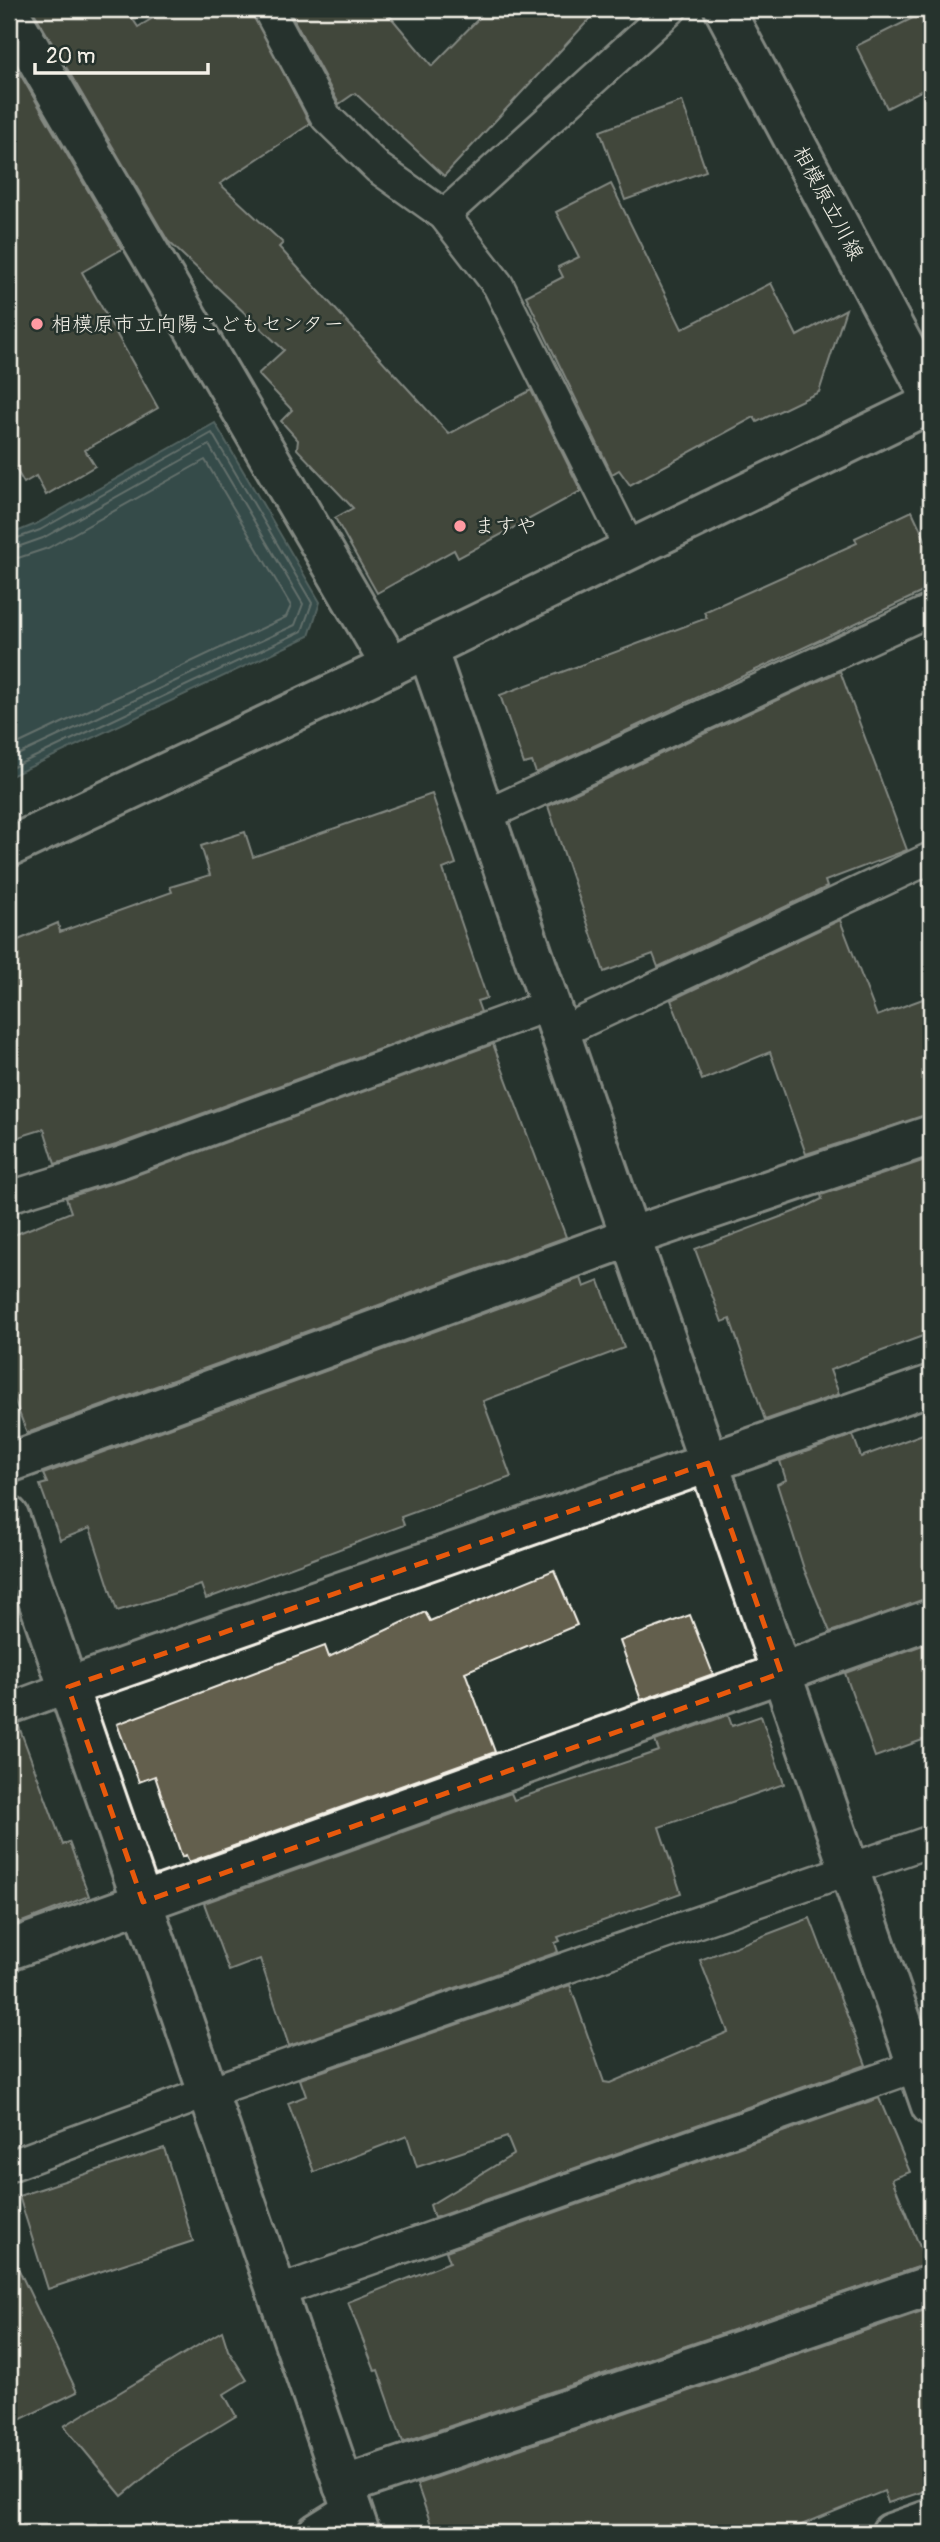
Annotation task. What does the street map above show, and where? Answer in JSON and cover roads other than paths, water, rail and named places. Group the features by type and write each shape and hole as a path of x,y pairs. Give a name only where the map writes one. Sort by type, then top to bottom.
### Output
{"street":[{"name":"相模原立川線","path":"724,9 931,397"},
{"path":"9,12 391,666"},
{"path":"9,846 391,666 931,403"},
{"path":"427,648 849,1870 924,2064 931,2106"},
{"path":"9,1463 630,1237 931,1135"},
{"path":"68,1687 931,1385"},
{"path":"9,1516 143,1902 274,2293 352,2510"},
{"path":"9,1950 931,1619"},
{"path":"317,2533 352,2510 931,2285"},
{"path":"891,2533 931,2519"}],"lane":[{"path":"268,9 326,117 378,168 444,215 498,285 630,549"},
{"path":"444,215 671,9"},
{"path":"484,816 931,610"},
{"path":"9,1197 554,1019 931,858"},
{"path":"9,1709 68,1687"},
{"path":"9,2166 206,2094 931,1841"},
{"path":"274,2293 924,2064"}],"water":[{"path":"215,423 320,602 309,636 9,777 9,535 36,524"}],"place":[{"name":"相模原市立向陽こどもセンター","path":"37,324"},
{"name":"ますや","path":"460,526"}]}
